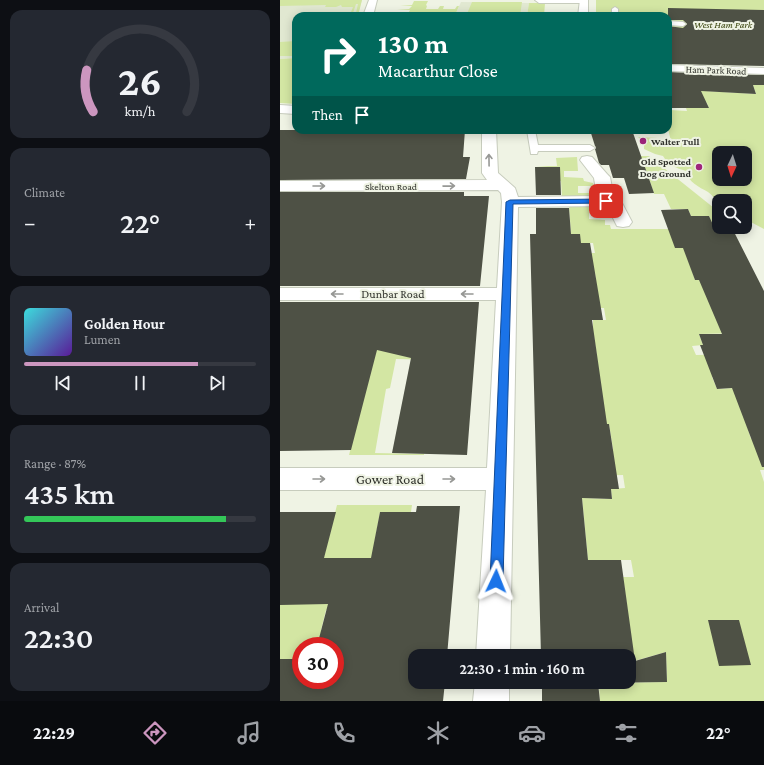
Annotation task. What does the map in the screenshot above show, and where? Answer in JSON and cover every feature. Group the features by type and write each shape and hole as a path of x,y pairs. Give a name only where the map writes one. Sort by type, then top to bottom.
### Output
{"street":[{"path":"369,12 373,0"},
{"path":"539,0 584,0 582,12"},
{"name":"Ham Park Road","path":"672,68 764,71"},
{"path":"280,109 292,110"},
{"path":"489,134 490,173 505,193 506,294 494,649"},
{"path":"588,154 602,177 606,201 616,207 623,222"},
{"name":"Skelton Road","path":"280,186 505,193 606,201"},
{"name":"Dunbar Road","path":"280,294 506,294"},
{"name":"Gower Road","path":"280,479 500,479"},
{"path":"491,701 492,689"}],"lane":[{"path":"672,23 683,24"},
{"path":"532,134 534,150 588,154"}],"shaded area":[{"path":"280,0 362,0 358,12 292,12 292,58 280,59"},
{"path":"461,2 529,3 528,12 456,12"}],"green space":[{"path":"280,0 362,0 359,12 356,12 358,4 356,4 353,12 351,12 353,7 342,7 341,5 336,7 325,7 326,5 280,6"},
{"name":"West Ham Park","path":"596,0 764,0 764,55 672,59 672,12 596,12"},
{"path":"414,1 428,1 426,9 438,9 440,6 444,6 443,9 455,9 459,6 456,12 409,12 410,10 397,10 409,9 412,6 400,5 412,5"},
{"path":"472,2 522,2 521,12 468,12"},
{"path":"529,3 545,3 544,12 528,12"},
{"path":"292,41 292,56 280,56 280,42"},
{"path":"292,58 292,104 280,103 280,59"},
{"name":"Old Spotted Dog Ground","path":"753,85 764,85 764,229 752,223 752,194 712,194 712,196 691,181 686,171 673,166 667,162 663,156 644,149 644,142 638,137 658,138 660,145 672,145 669,134 672,134 672,110 687,111 686,108 709,108 707,103 689,90 756,94"},
{"path":"624,156 649,156 712,206 712,223 709,216 691,216 688,209 671,209 664,194 654,194 649,178"},
{"path":"577,157 578,171 564,171 564,177 583,178 584,181 593,183 594,186 578,186 578,193 594,193 594,195 589,197 562,197 561,181 548,181 548,167 536,166 557,166 556,158"},
{"path":"569,206 601,206 601,211 589,211 589,219 605,220 605,225 610,225 611,229 700,229 685,248 695,280 725,280 747,333 699,334 703,345 692,346 696,355 756,354 712,377 717,389 735,388 751,439 761,439 764,446 764,470 760,470 764,482 764,701 600,701 599,689 636,689 636,682 667,682 666,652 636,660 636,649 632,649 623,577 634,577 631,560 588,560 582,498 612,499 611,489 625,488 623,475 580,476 613,449 609,424 576,424 597,356 594,337 568,336 567,328 593,328 593,320 606,320 604,308 578,308 596,281 595,272 585,272 581,253 595,253 593,243 572,243 541,234 541,232 571,233"},
{"path":"712,223 712,229 707,229"},
{"path":"376,333 438,360 396,359 390,388 386,389 375,453 424,455 349,455 364,397"},
{"path":"337,505 412,505 411,512 380,512 374,545 410,558 354,558 351,576 402,610 326,610 321,630 327,637 292,637 292,659 280,659 280,564 312,604"},
{"path":"292,686 292,689 295,689 288,701"}],"building":[{"path":"668,8 764,10 764,66 672,64 672,27 683,28 687,24 683,20 672,20 672,12 668,12"},
{"path":"672,72 764,75 764,85 753,85 756,94 701,91 709,108 672,108"},
{"path":"280,130 292,130 292,134 465,134 463,157 470,157 466,179 280,180"},
{"path":"591,134 633,134 654,193 629,194 624,178 613,178 609,165 601,165 599,163"},
{"path":"535,167 560,167 561,195 536,195"},
{"path":"280,192 464,192 464,196 489,196 480,286 280,286"},
{"path":"536,208 569,208 571,234 580,234 581,243 590,243 603,320 592,320 607,424 609,424 619,489 611,489 612,499 582,498 588,560 621,560 633,649 541,649 530,234 536,234"},
{"path":"688,209 691,216 709,216 712,222 712,234 735,234 764,291 764,467 762,467 732,388 717,389 700,345 703,345 699,334 722,334 699,280 695,280 683,248 675,248 661,210"},
{"path":"280,302 479,302 467,455 392,453 411,358 377,350 351,450 280,451"},
{"path":"417,506 460,506 448,649 408,649 408,689 444,689 443,701 280,701 280,659 292,659 292,689 344,689 344,637 319,637 328,604 280,605 280,512 336,512 324,558 371,558 380,512 416,512"},
{"path":"708,620 739,620 751,665 719,666"},
{"path":"666,652 667,682 636,682 636,661"},
{"path":"542,689 599,689 600,701 542,701"}],"place":[{"name":"Walter Tull","path":"643,141"},
{"name":"Old Spotted Dog Ground","path":"699,167"}],"route":[{"path":"496,581 510,202 606,201"}]}
